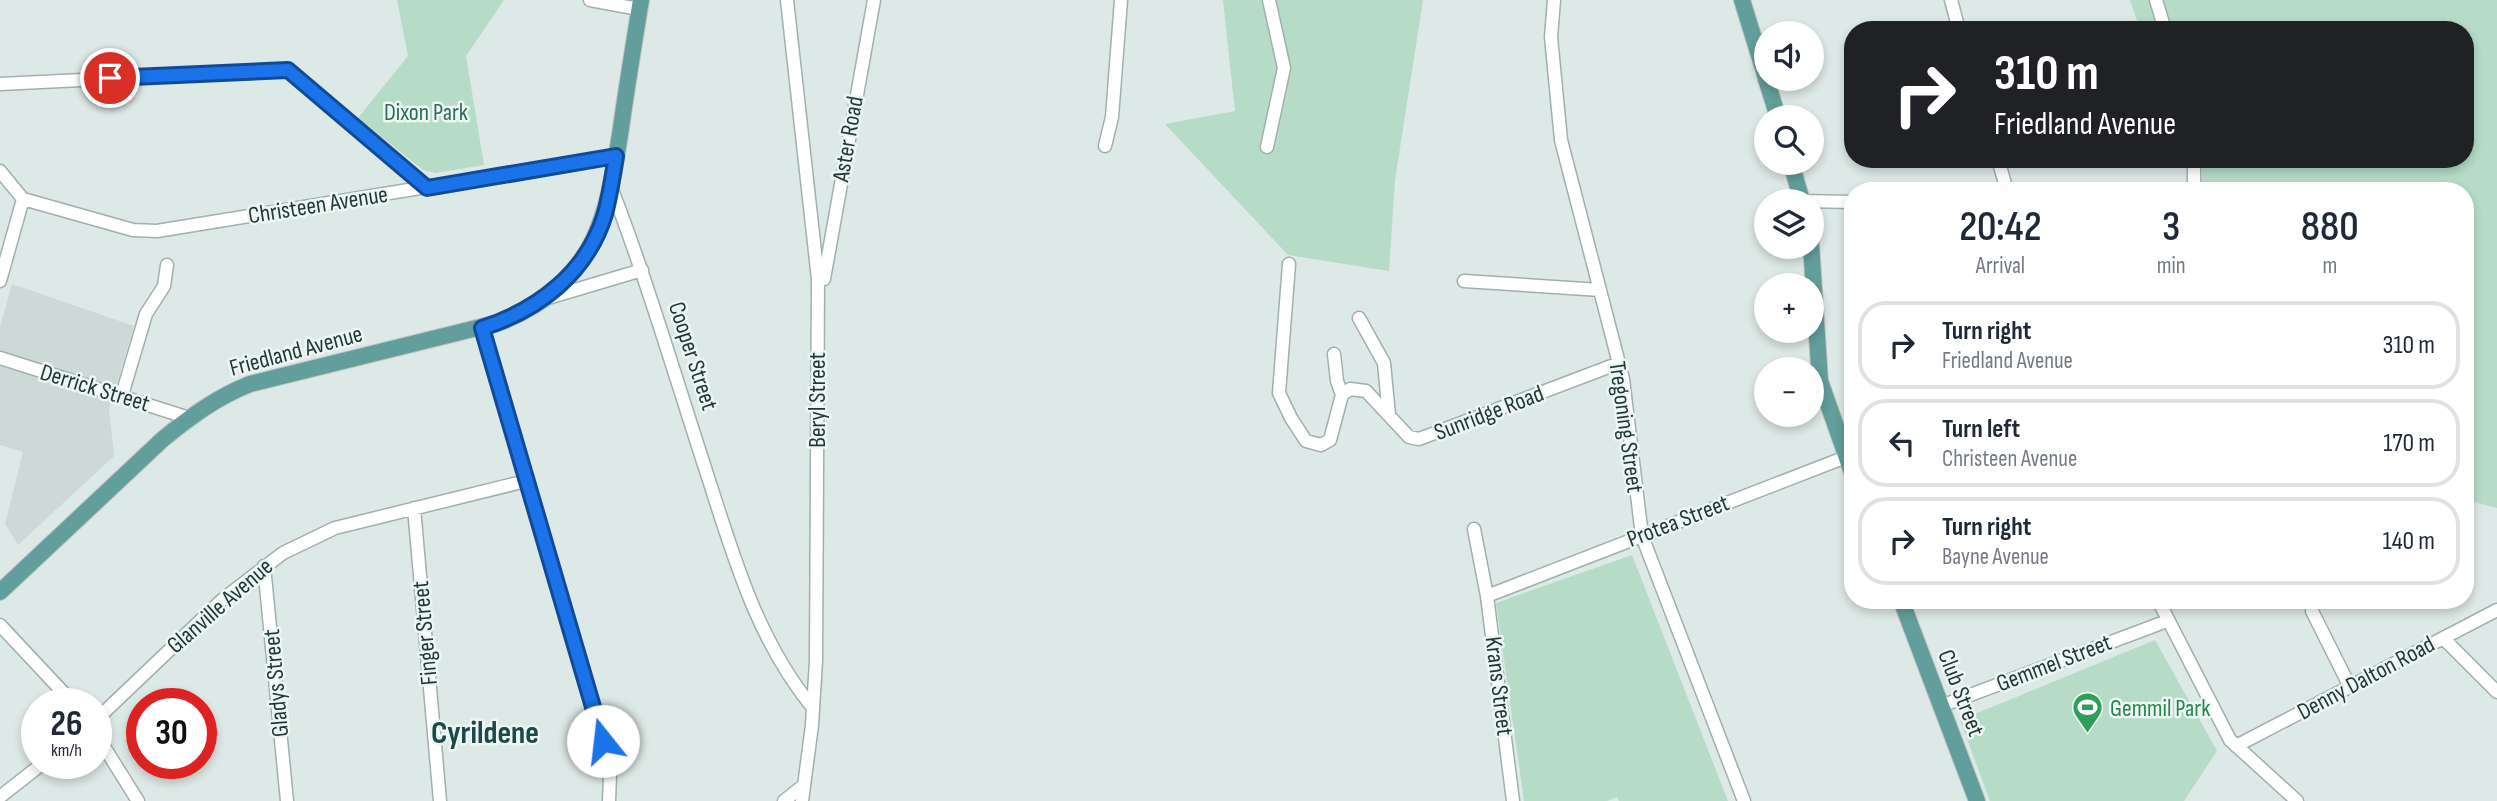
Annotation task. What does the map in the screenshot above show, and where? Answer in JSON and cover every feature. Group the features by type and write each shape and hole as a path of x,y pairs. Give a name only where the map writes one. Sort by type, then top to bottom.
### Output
{"main road":[{"path":"1742,0 1754,39"},
{"name":"Cooper Street","path":"611,187 640,4"},
{"name":"Friedland Avenue","path":"0,592 154,447 223,395 250,384 482,328 511,318 544,299 584,257 600,228 611,187"},
{"path":"1812,259 1820,382 1844,451"},
{"name":"Club Street","path":"1904,609 1977,801"}],"street":[{"path":"590,0 640,4"},
{"name":"Beryl Street","path":"788,0 821,279 816,649 813,708 802,801"},
{"name":"Aster Road","path":"821,279 874,0"},
{"path":"1105,146 1112,117 1121,0"},
{"path":"1267,147 1284,68 1269,0"},
{"name":"Tregoning Street","path":"1554,0 1551,37 1561,140 1626,390 1642,536 1744,801"},
{"path":"1951,0 1957,21"},
{"path":"2156,0 2162,21"},
{"path":"0,84 288,70 427,188"},
{"name":"Christeen Avenue","path":"23,199 133,230 157,232 616,156"},
{"path":"0,171 23,199 0,281"},
{"name":"Cooper Street","path":"611,187 642,270 747,595 774,648 813,708"},
{"path":"1824,201 1844,201"},
{"path":"1289,264 1279,393 1306,441 1321,445 1330,440 1342,395 1337,382 1334,354"},
{"path":"122,396 146,314 164,286 167,265"},
{"name":"Friedland Avenue","path":"544,299 642,270"},
{"path":"1464,281 1600,290"},
{"path":"1360,318 1384,363 1389,415"},
{"path":"482,328 607,757 610,801"},
{"name":"Derrick Street","path":"0,358 189,418"},
{"name":"Sunridge Road","path":"1342,395 1350,389 1366,391 1409,437 1419,439 1619,363"},
{"name":"Protea Street","path":"1487,596 1844,458"},
{"name":"Glanville Avenue","path":"112,705 222,600 283,553 329,531 526,481"},
{"name":"Finger Street","path":"414,508 440,801"},
{"name":"Krans Street","path":"1475,529 1487,596 1513,801"},
{"name":"Gladys Street","path":"264,566 286,801"},
{"path":"2162,609 2222,726 2236,746 2297,801"},
{"name":"Denny Dalton Road","path":"2236,746 2497,610"},
{"path":"2312,611 2350,687"},
{"name":"Gemmel Street","path":"1941,706 2167,621"},
{"path":"0,625 59,688"},
{"path":"2443,638 2497,692"},
{"path":"112,760 138,801"},
{"path":"0,797 23,779"},
{"path":"784,801 804,785"}],"shaded area":[{"path":"12,284 134,326 109,409 114,456 18,545 5,524 23,452 0,445 0,327"}],"green space":[{"name":"Dixon Park","path":"397,0 504,0 466,56 484,165 436,173 423,170 358,118 408,56"},
{"path":"1223,0 1423,0 1395,180 1389,271 1288,255 1165,124 1235,111"},
{"path":"2130,0 2497,0 2497,508 2474,502 2474,182 2202,182 2202,168 2474,168 2474,21 2137,21"},
{"path":"1632,555 1728,801 1619,801 1617,797 1607,801 1524,801 1496,603"},
{"name":"Gemmil Park","path":"2155,640 2217,751 2184,801 1990,801 1960,720"}],"place":[{"name":"Gemmil Park","path":"2087,735"}],"district":[{"name":"Cyrildene","path":"485,733"}],"route":[{"path":"110,78 288,70 427,188 616,156 600,228 578,266 544,299 528,310 482,328 603,741"}]}
